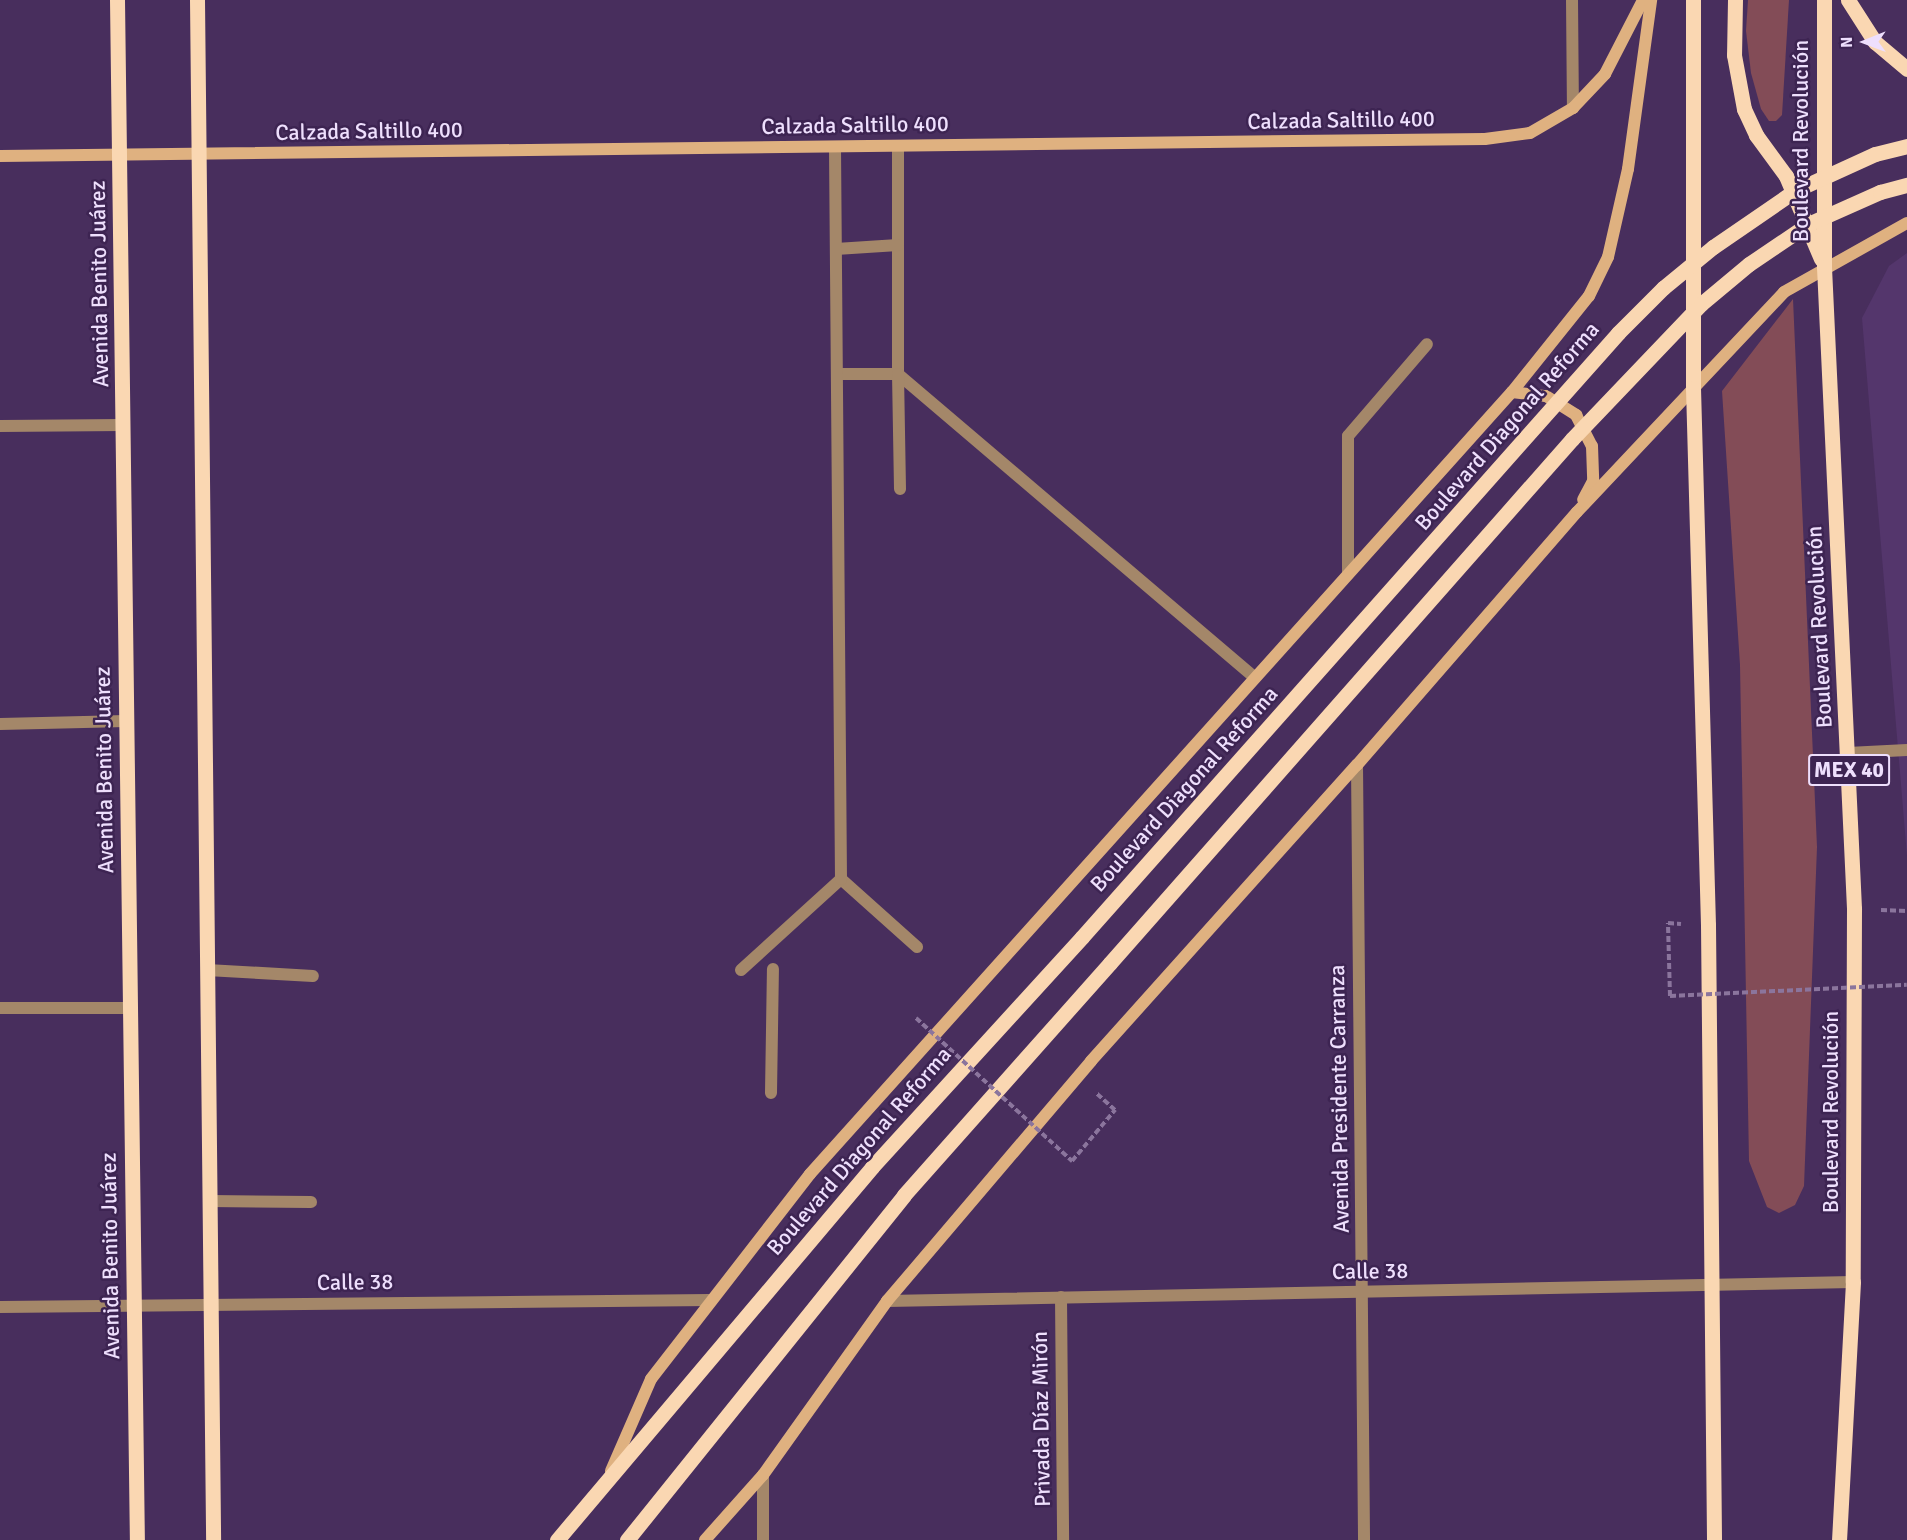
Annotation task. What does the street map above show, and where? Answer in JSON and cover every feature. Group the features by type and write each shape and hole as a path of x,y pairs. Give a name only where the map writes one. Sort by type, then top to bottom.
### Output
{"main road":[{"name":"Avenida Benito Juárez","path":"117,0 137,1540"},
{"path":"197,0 213,1540"},
{"path":"1694,0 1693,388 1708,925 1714,1540"},
{"path":"1735,0 1734,55 1744,109 1756,135 1786,176 1824,267"},
{"name":"Boulevard Revolución","path":"1824,0 1824,267 1854,909 1853,1282 1839,1540"},
{"path":"1848,0 1875,42 1907,69"},
{"name":"Boulevard Diagonal Reforma","path":"557,1540 872,1167 1082,937 1618,333 1663,288 1713,247 1796,190 1875,154 1907,146"},
{"path":"627,1540 904,1196 1572,440 1701,304 1749,264 1808,224 1880,192 1907,185"}],"street":[{"path":"1572,0 1573,108"},
{"name":"Calzada Saltillo 400","path":"0,156 1485,139 1530,133 1573,108 1605,74 1643,0"},
{"path":"607,1480 651,1379 810,1174 1512,392 1589,296 1608,256 1628,169 1651,0"},
{"path":"898,146 900,489"},
{"path":"835,147 841,879 917,947"},
{"path":"705,1540 763,1475 887,1301 1091,1061 1357,765 1577,512 1784,292 1824,267 1907,223"},
{"path":"836,249 898,245"},
{"path":"1348,573 1348,436 1427,344"},
{"path":"837,374 898,374 1254,677"},
{"path":"1512,392 1546,396 1576,415 1592,446 1593,481 1577,512"},
{"path":"0,426 123,425"},
{"path":"0,724 126,721"},
{"path":"1848,753 1907,750"},
{"name":"Avenida Presidente Carranza","path":"1357,765 1364,1540"},
{"path":"741,970 841,879"},
{"path":"771,1093 773,969"},
{"path":"207,970 313,976"},
{"path":"0,1008 130,1008"},
{"path":"209,1201 311,1202"},
{"name":"Calle 38","path":"887,1301 1853,1282"},
{"name":"Privada Díaz Mirón","path":"1061,1297 1063,1540"},
{"name":"Calle 38","path":"0,1307 710,1300"},
{"path":"763,1475 763,1540"}],"path":[{"path":"1668,923 1670,996 1907,986"},
{"path":"916,1018 1072,1161 1115,1110"}],"shaded area":[{"path":"1748,0 1789,0 1782,115 1776,121 1769,121 1761,109 1751,73 1746,31"},
{"path":"1907,253 1907,856 1862,318 1889,266"},
{"path":"1793,299 1817,847 1804,1186 1795,1205 1779,1213 1767,1207 1749,1161 1740,665 1722,391"}]}
